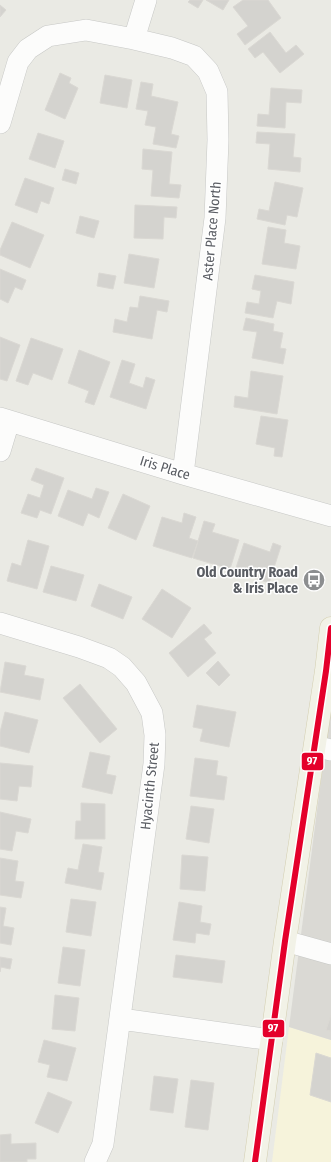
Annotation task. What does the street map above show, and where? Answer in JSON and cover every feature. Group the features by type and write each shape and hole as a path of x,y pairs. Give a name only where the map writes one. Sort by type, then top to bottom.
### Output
{"main road":[{"path":"255,1162 285,942 323,748 326,671 331,628"}],"street":[{"path":"134,39 146,0"},
{"name":"Aster Place North","path":"0,123 18,62 28,49 48,36 86,30 134,39 172,48 194,56 208,71 217,92 218,140 215,218 183,474"},
{"path":"0,451 5,420"},
{"name":"Iris Place","path":"5,420 183,474 331,516"},
{"name":"Hyacinth Street","path":"0,623 80,647 109,658 122,668 136,683 152,714 155,736 154,764 121,1019 103,1144 95,1162"},
{"path":"285,942 331,954"},
{"path":"121,1019 272,1040"}],"shaded area":[{"path":"331,703 331,1040 289,1027"},
{"path":"289,1027 331,1040 331,1162 272,1162"}],"building":[{"path":"190,0 203,0 198,8 188,2"},
{"path":"206,0 229,0 223,10"},
{"path":"243,0 268,0 281,18 245,45 237,34 248,26 233,7"},
{"path":"0,5 6,10 0,17"},
{"path":"270,32 286,53 296,45 304,54 280,73 263,52 255,58 248,49"},
{"path":"60,73 71,78 69,83 78,88 65,119 45,110"},
{"path":"105,75 132,80 127,108 100,103"},
{"path":"141,82 153,84 151,96 178,102 171,134 179,136 176,148 153,144 156,127 145,125 148,111 136,109"},
{"path":"271,88 302,90 301,103 286,102 285,128 257,126 258,114 269,115"},
{"path":"257,132 295,134 293,157 301,158 300,172 268,169 270,144 256,143"},
{"path":"38,133 64,141 55,168 29,159"},
{"path":"143,149 172,152 169,184 181,185 179,198 151,196 153,170 142,169"},
{"path":"65,169 79,173 76,184 62,180"},
{"path":"25,178 54,188 49,204 41,201 37,213 15,205"},
{"path":"275,182 303,188 297,217 287,215 285,225 257,219 259,209 269,211"},
{"path":"135,205 177,207 176,218 164,217 163,239 134,238"},
{"path":"80,216 99,221 94,238 76,233"},
{"path":"12,222 44,235 30,268 0,255 0,250"},
{"path":"268,227 286,230 284,243 300,246 296,269 262,264"},
{"path":"129,254 159,259 154,288 124,283"},
{"path":"0,269 26,280 22,290 15,287 8,303 0,299"},
{"path":"99,273 116,276 113,289 97,286"},
{"path":"255,275 294,282 291,304 277,301 273,318 245,313 247,302 259,304 261,291 252,289"},
{"path":"140,296 169,301 167,312 157,310 152,339 113,332 115,319 127,322 130,307 138,308"},
{"path":"246,318 274,324 273,331 283,333 280,348 286,349 283,364 252,358 257,332 243,330"},
{"path":"0,337 20,345 7,381 0,379"},
{"path":"31,338 63,349 52,380 33,373 28,385 16,381"},
{"path":"79,350 110,362 94,405 85,402 89,391 68,383"},
{"path":"122,360 135,364 129,383 143,388 146,377 155,380 146,409 110,397"},
{"path":"251,371 283,376 277,414 234,407 235,396 248,398"},
{"path":"261,416 288,420 282,457 274,456 275,448 256,444"},
{"path":"36,468 64,478 51,514 40,510 37,518 21,513 28,494 40,498 44,485 31,480"},
{"path":"96,488 109,492 99,518 88,513 83,526 58,516 68,490 92,499"},
{"path":"123,494 150,506 136,540 108,528"},
{"path":"184,513 196,517 189,538 198,541 192,558 153,546 162,517 182,523"},
{"path":"204,521 215,524 212,532 239,540 230,569 193,558"},
{"path":"28,540 49,546 37,589 7,581 12,563 21,566"},
{"path":"244,543 270,552 273,543 281,546 269,583 235,571"},
{"path":"51,566 84,575 76,601 43,592"},
{"path":"99,584 132,597 123,619 91,606"},
{"path":"162,589 191,608 172,638 142,619"},
{"path":"204,624 212,633 204,639 216,653 188,677 169,653"},
{"path":"218,661 230,675 219,686 206,673"},
{"path":"5,662 26,666 24,675 44,679 40,700 0,692"},
{"path":"80,684 117,729 100,743 63,698"},
{"path":"197,705 236,712 229,747 200,741 203,729 193,727"},
{"path":"5,712 38,720 29,753 0,746 0,732"},
{"path":"90,752 110,756 106,774 116,776 112,794 82,787"},
{"path":"195,758 218,761 216,775 227,777 224,800 190,796"},
{"path":"0,763 33,766 31,787 19,786 17,801 0,799"},
{"path":"81,803 105,804 105,839 75,839 76,821 81,821"},
{"path":"191,806 214,809 209,843 186,839"},
{"path":"0,812 31,819 28,833 16,831 12,851 0,849"},
{"path":"83,844 102,847 98,872 104,873 101,890 65,883 68,868 78,870"},
{"path":"182,855 208,857 205,891 180,889"},
{"path":"0,858 18,861 15,881 24,882 21,898 0,895"},
{"path":"71,899 96,902 91,936 66,932"},
{"path":"179,902 202,906 200,922 211,924 209,935 196,933 195,943 173,940"},
{"path":"0,907 6,908 3,926 14,928 11,945 0,943"},
{"path":"63,947 85,950 80,986 58,983"},
{"path":"176,955 225,961 222,983 173,977"},
{"path":"0,957 12,959 10,969 1,967 0,972"},
{"path":"55,995 79,998 75,1031 52,1029"},
{"path":"331,1015 331,1031 326,1030"},
{"path":"44,1040 76,1048 67,1081 47,1077 50,1065 38,1062"},
{"path":"316,1053 331,1058 331,1102 310,1095"},
{"path":"154,1076 178,1079 173,1113 150,1110"},
{"path":"191,1080 214,1083 208,1130 185,1127"},
{"path":"48,1092 72,1102 58,1133 35,1123"},
{"path":"11,1134 11,1144 36,1143 36,1159 27,1159 27,1162 0,1162 0,1135"}],"transit line":[{"name":"97","path":"255,1162 285,941 326,671 331,628"}],"place":[{"name":"Old Country Road & Iris Place","path":"314,580"}]}
